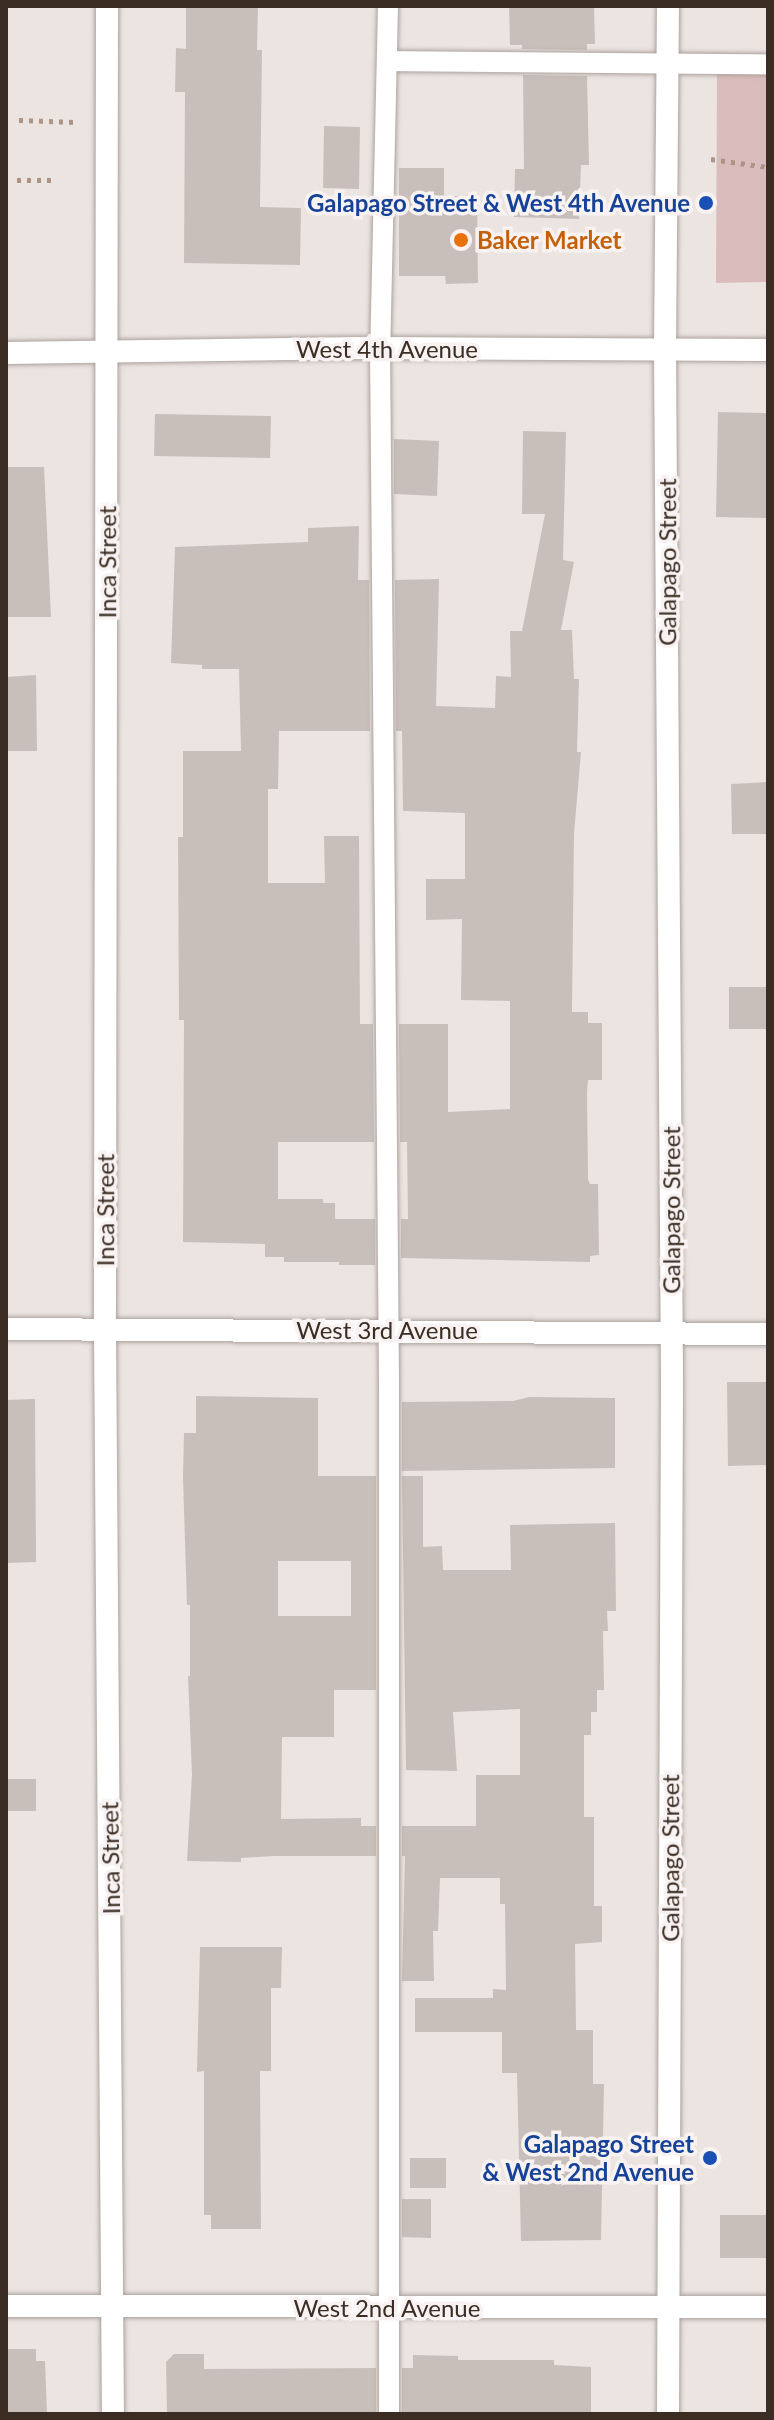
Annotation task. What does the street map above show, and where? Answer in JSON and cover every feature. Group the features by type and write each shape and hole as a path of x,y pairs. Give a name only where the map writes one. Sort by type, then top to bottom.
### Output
{"street":[{"name":"Inca Street","path":"107,6 105,1330 115,2306 113,2414"},
{"name":"Galapago Street","path":"668,6 665,349 672,1334 668,2414"},
{"name":"West 4th Avenue","path":"6,353 380,348 768,350"},
{"name":"West 3rd Avenue","path":"6,1329 389,1329 768,1334"},
{"name":"West 2nd Avenue","path":"6,2306 768,2307"}],"lane":[{"path":"388,6 380,348 389,1329 389,2414"},
{"path":"389,61 768,64"}],"path":[{"path":"19,120 76,122"},
{"path":"711,159 768,167"},
{"path":"17,180 53,180"}],"shaded area":[{"path":"768,73 768,282 716,283 717,74"}],"building":[{"path":"186,6 258,6 257,50 262,50 260,207 301,208 300,265 184,263 185,92 175,92 176,48 186,49"},
{"path":"509,6 594,6 595,44 587,44 587,50 522,49 522,45 510,45"},
{"path":"523,75 587,76 589,165 581,165 579,219 514,217 515,169 524,169"},
{"path":"324,126 360,127 359,189 323,188"},
{"path":"399,168 444,168 444,197 477,195 478,283 446,284 445,276 399,276"},
{"path":"718,412 768,413 768,518 716,517"},
{"path":"155,414 271,416 270,458 154,456"},
{"path":"523,431 566,432 563,560 574,562 561,630 572,630 574,679 579,679 577,752 581,752 574,834 572,1012 588,1012 588,1023 602,1023 602,1080 588,1080 587,1092 588,1179 590,1184 598,1184 599,1255 590,1256 590,1262 401,1258 401,1219 408,1219 407,1142 400,1142 399,1024 448,1024 448,1112 510,1109 510,1001 461,1000 462,919 426,920 426,879 465,879 465,813 403,811 402,731 396,731 395,580 439,579 436,706 495,708 496,676 511,677 510,631 522,631 545,514 522,514"},
{"path":"394,439 439,441 437,496 394,494"},
{"path":"6,467 44,467 51,617 6,617"},
{"path":"359,526 358,580 369,580 370,731 279,731 278,789 268,789 268,883 325,883 324,836 359,836 360,1024 373,1024 374,1142 278,1142 278,1199 323,1199 323,1203 335,1203 335,1219 375,1219 375,1265 284,1262 284,1257 265,1257 265,1244 183,1242 184,1020 179,1020 178,837 183,837 183,751 241,751 239,669 202,669 202,665 171,663 175,547 308,542 308,528"},
{"path":"36,675 37,751 6,751 6,677"},
{"path":"768,782 768,834 732,834 731,784"},
{"path":"729,987 768,987 768,1029 729,1029"},
{"path":"727,1382 768,1382 768,1465 728,1466"},
{"path":"196,1396 318,1398 318,1476 376,1476 376,1690 334,1690 334,1737 282,1737 281,1819 361,1818 361,1826 376,1826 376,1856 274,1856 241,1858 241,1862 187,1861 192,1775 188,1676 190,1605 187,1605 183,1477 184,1433 196,1433","holes":["278,1561 351,1561 351,1616 278,1616"]},
{"path":"529,1397 615,1398 615,1468 402,1471 402,1402 513,1401"},
{"path":"35,1399 36,1562 6,1563 6,1400"},
{"path":"402,1476 423,1476 423,1547 442,1546 443,1570 511,1570 510,1525 615,1523 616,1611 607,1611 608,1631 603,1631 604,1690 597,1690 597,1712 591,1712 591,1735 584,1735 584,1817 594,1817 594,1906 602,1906 602,1942 575,1944 576,2030 593,2030 593,2084 604,2084 601,2240 521,2241 517,2073 502,2073 502,2032 415,2032 415,1998 493,1998 493,1989 506,1990 505,1904 500,1904 500,1878 440,1878 438,1931 433,1931 434,1981 402,1981 405,1856 402,1856 402,1826 476,1826 476,1775 520,1775 520,1709 453,1712 457,1771 406,1770"},
{"path":"6,1779 36,1779 36,1811 6,1811"},
{"path":"200,1947 282,1947 281,1988 271,1988 271,2071 260,2071 261,2229 211,2229 211,2215 204,2215 204,2071 197,2072"},
{"path":"410,2158 446,2158 446,2188 410,2188"},
{"path":"402,2199 431,2199 431,2238 402,2237"},
{"path":"720,2215 768,2215 768,2258 720,2258"},
{"path":"6,2349 36,2349 36,2361 45,2361 47,2414 6,2414"},
{"path":"174,2354 204,2354 204,2369 376,2368 376,2414 167,2414 166,2362"},
{"path":"413,2355 458,2356 458,2360 554,2360 554,2365 591,2367 591,2414 402,2414 402,2368 413,2368"}],"place":[{"name":"Galapago Street & West 4th Avenue","path":"706,203"},
{"name":"Baker Market","path":"461,240"},
{"name":"Galapago Street & West 2nd Avenue","path":"710,2158"}]}
